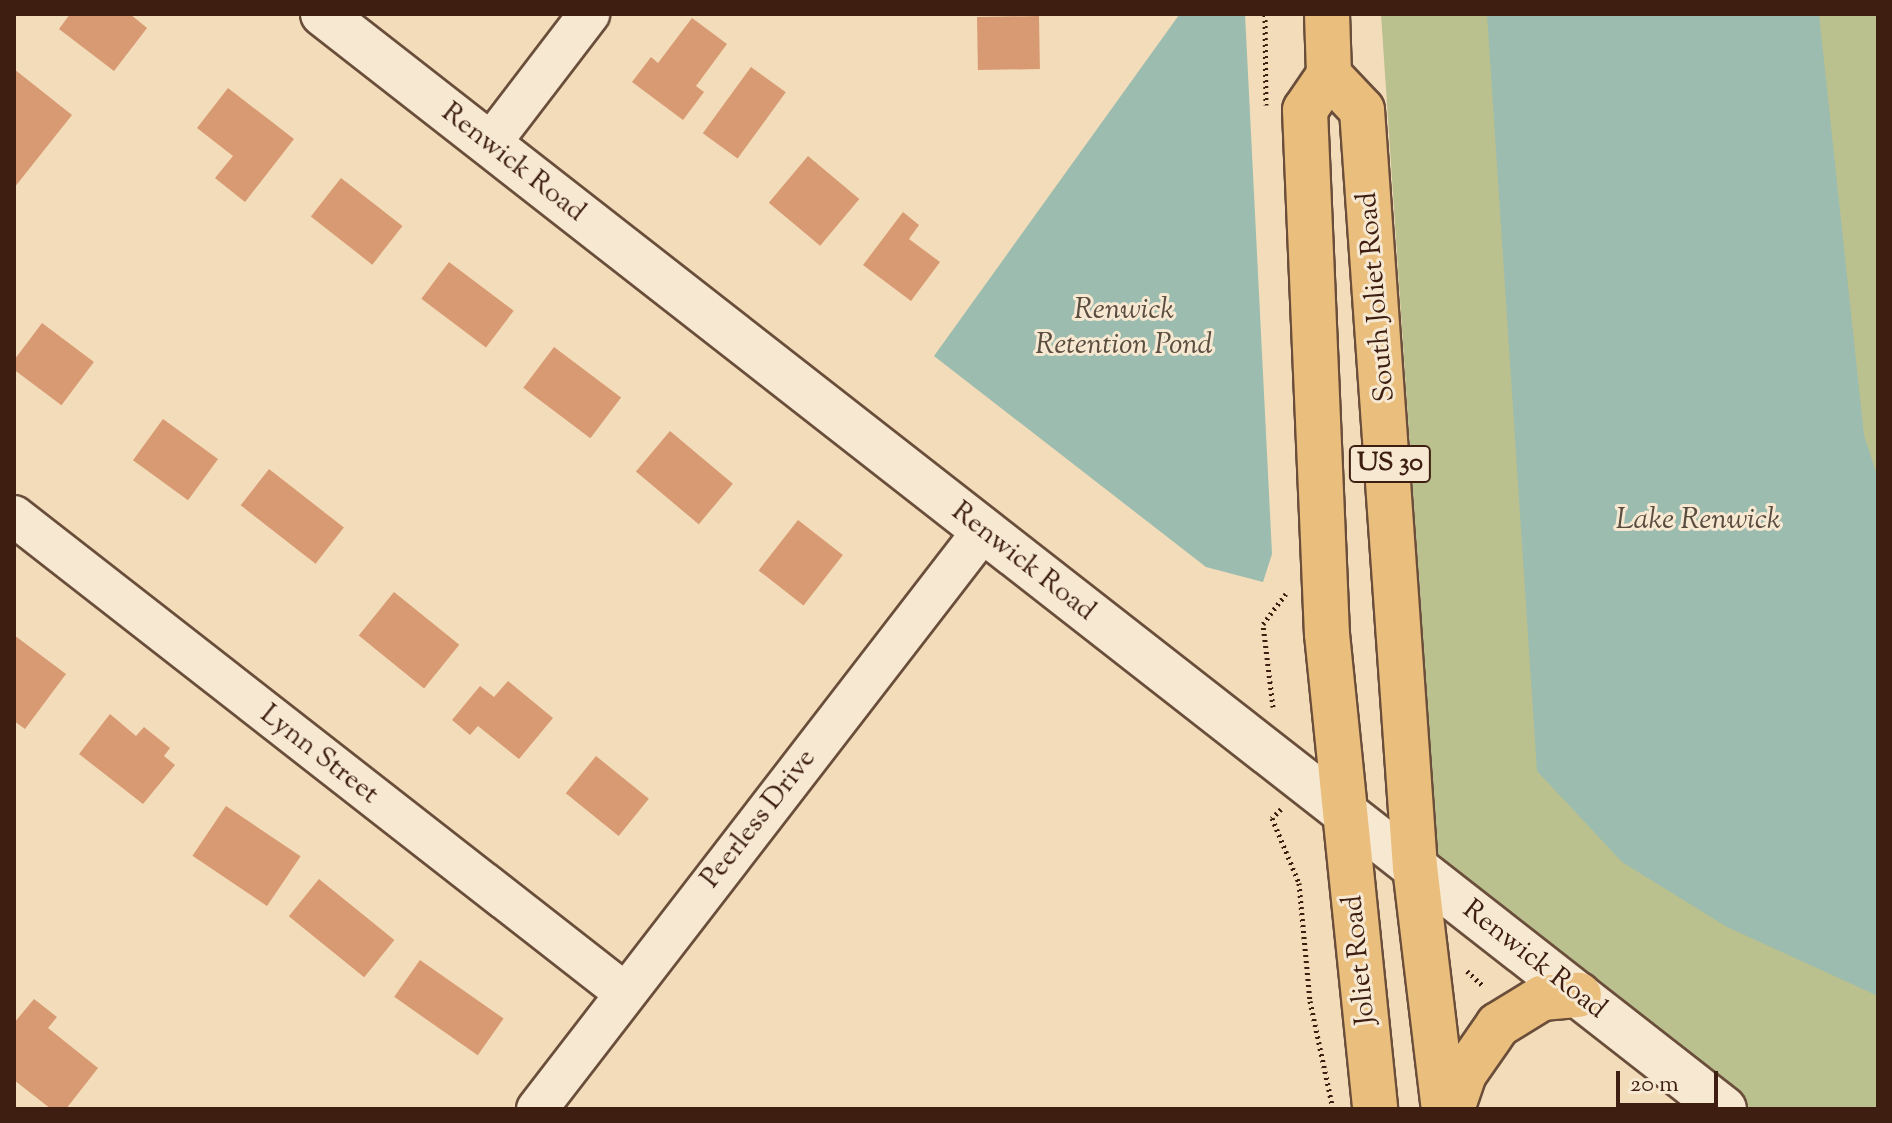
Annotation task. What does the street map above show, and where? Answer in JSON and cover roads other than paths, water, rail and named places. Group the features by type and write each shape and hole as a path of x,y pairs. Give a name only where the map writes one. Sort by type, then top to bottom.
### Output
{"main road":[{"path":"1327,14 1329,75"},
{"name":"US 30","path":"1329,75 1305,110 1327,634 1344,812"},
{"name":"South Joliet Road","path":"1329,75 1362,110 1415,867"},
{"name":"Joliet Road","path":"1344,812 1375,1109"},
{"name":"US 30","path":"1415,867 1444,1109"},
{"path":"1452,1109 1464,1074 1498,1025 1533,1002 1579,995"}],"street":[{"name":"Renwick Road","path":"323,14 1724,1109"},
{"path":"489,145 589,14"},
{"name":"Lynn Street","path":"14,516 625,993"},
{"name":"Peerless Drive","path":"537,1109 983,531"}],"water":[{"name":"Renwick Retention Pond","path":"1245,14 1272,554 1263,582 1206,567 934,356 1179,15"},
{"name":"Lake Renwick","path":"1487,14 1819,14 1864,435 1878,478 1878,996 1727,927 1622,862 1537,771"}]}
